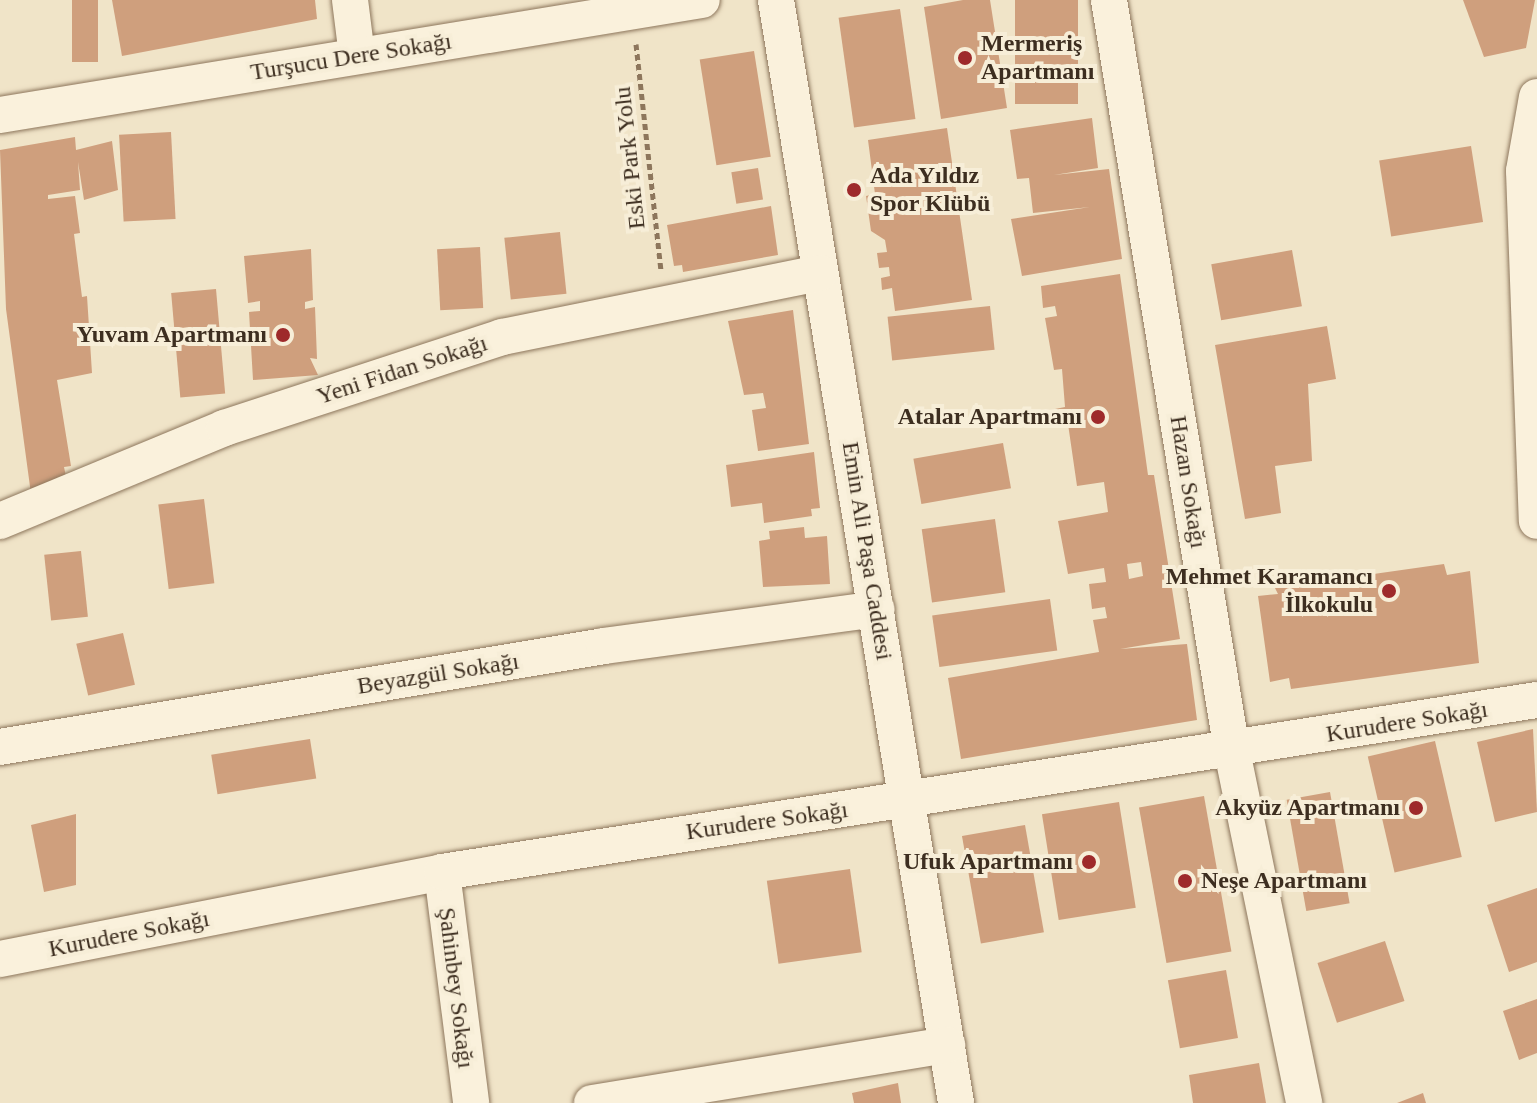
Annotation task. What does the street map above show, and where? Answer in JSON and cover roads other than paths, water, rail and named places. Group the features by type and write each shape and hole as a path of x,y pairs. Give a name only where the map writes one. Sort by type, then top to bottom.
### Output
{"street":[{"path":"350,0 357,56"},
{"name":"Turşucu Dere Sokağı","path":"0,115 702,0"},
{"name":"Emin Ali Paşa Caddesi","path":"776,0 956,1103"},
{"name":"Hazan Sokağı","path":"1109,0 1232,751 1304,1103"},
{"path":"1537,97 1524,171 1537,521"},
{"name":"Yeni Fidan Sokağı","path":"0,521 224,428 502,337 664,301 820,273"},
{"name":"Beyazgül Sokağı","path":"0,747 604,646 877,609"},
{"name":"Kurudere Sokağı","path":"0,959 442,872 1232,751 1537,700"},
{"name":"Şahinbey Sokağı","path":"442,872 471,1103"},
{"path":"592,1103 947,1045"}],"place":[{"name":"Mermeriş Apartmanı","path":"965,58"},
{"name":"Ada Yıldız Spor Klübü","path":"854,190"},
{"name":"Yuvam Apartmanı","path":"283,335"},
{"name":"Atalar Apartmanı","path":"1098,417"},
{"name":"Mehmet Karamancı İlkokulu","path":"1389,591"},
{"name":"Akyüz Apartmanı","path":"1416,808"},
{"name":"Ufuk Apartmanı","path":"1089,862"},
{"name":"Neşe Apartmanı","path":"1185,881"}]}
